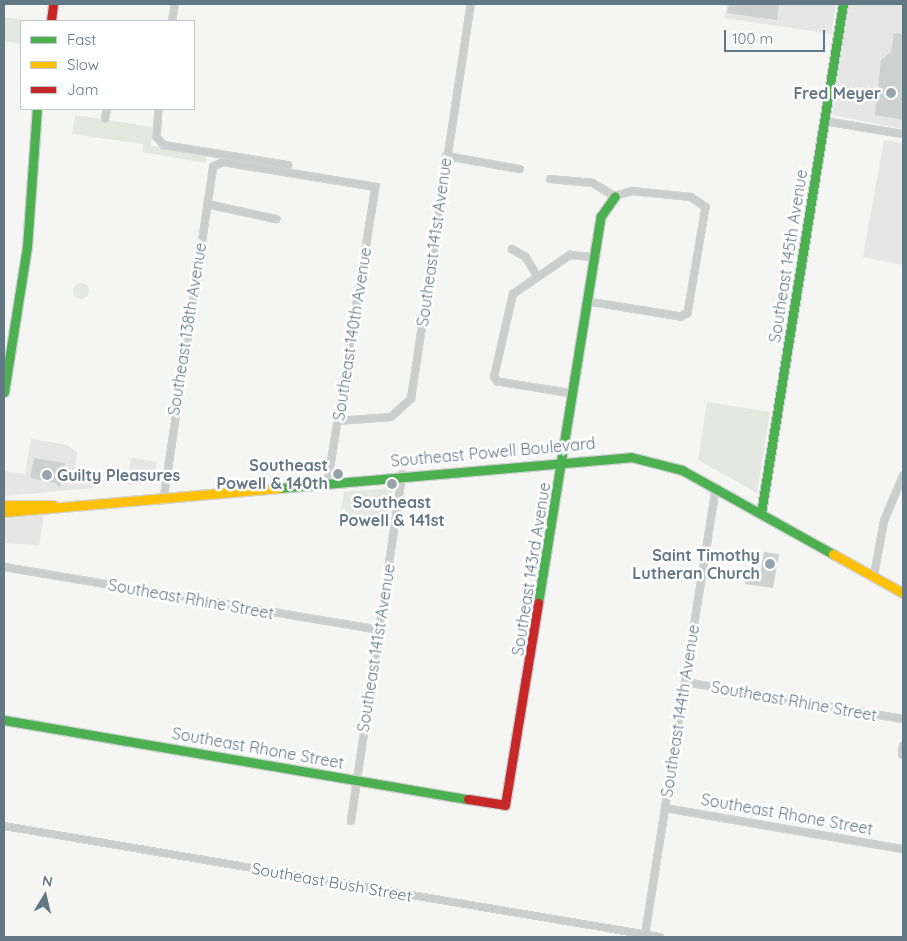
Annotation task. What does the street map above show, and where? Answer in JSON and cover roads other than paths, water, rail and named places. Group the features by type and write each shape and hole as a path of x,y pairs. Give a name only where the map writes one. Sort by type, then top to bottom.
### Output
{"street":[{"path":"51,20 54,4"},
{"path":"172,20 176,4"},
{"name":"Southeast 141st Avenue","path":"337,421 391,417 411,399 446,156 471,4"},
{"name":"Southeast 145th Avenue","path":"760,513 843,4"},
{"path":"4,392 27,247 37,110"},
{"path":"105,119 107,110"},
{"path":"159,110 159,142 288,165"},
{"path":"824,121 903,134"},
{"path":"446,156 520,169"},
{"name":"Southeast 138th Avenue","path":"164,496 207,204 216,163 376,187"},
{"path":"550,179 592,183 615,196 632,191 690,197 706,207 691,307 682,317 588,302"},
{"name":"Southeast 140th Avenue","path":"328,482 376,187"},
{"name":"Southeast 143rd Avenue","path":"507,802 601,216 615,196"},
{"path":"207,204 276,218"},
{"path":"512,248 526,257 537,275"},
{"path":"573,394 498,382 494,377 507,302 537,275 570,256 594,257"},
{"name":"Southeast Powell Boulevard","path":"4,512 53,505 563,461 641,458 667,464 716,488 903,593"},
{"name":"Southeast 141st Avenue","path":"350,821 402,475"},
{"path":"874,576 884,521 903,476"},
{"name":"Southeast 144th Avenue","path":"645,935 716,488"},
{"name":"Southeast Powell Boulevard","path":"4,505 53,505"},
{"name":"Southeast Rhine Street","path":"4,567 379,630"},
{"name":"Southeast Rhine Street","path":"685,682 903,719"},
{"name":"Southeast Rhone Street","path":"4,720 495,805 507,802"},
{"path":"902,755 903,746"},
{"name":"Southeast Rhone Street","path":"665,808 903,849"},
{"name":"Southeast Bush Street","path":"4,826 660,937"}],"place":[{"name":"Fred Meyer","path":"891,93"},
{"name":"Southeast Powell & 140th","path":"338,474"},
{"name":"Guilty Pleasures","path":"47,475"},
{"name":"Southeast Powell & 141st","path":"392,484"},
{"name":"Saint Timothy Lutheran Church","path":"770,564"}]}
